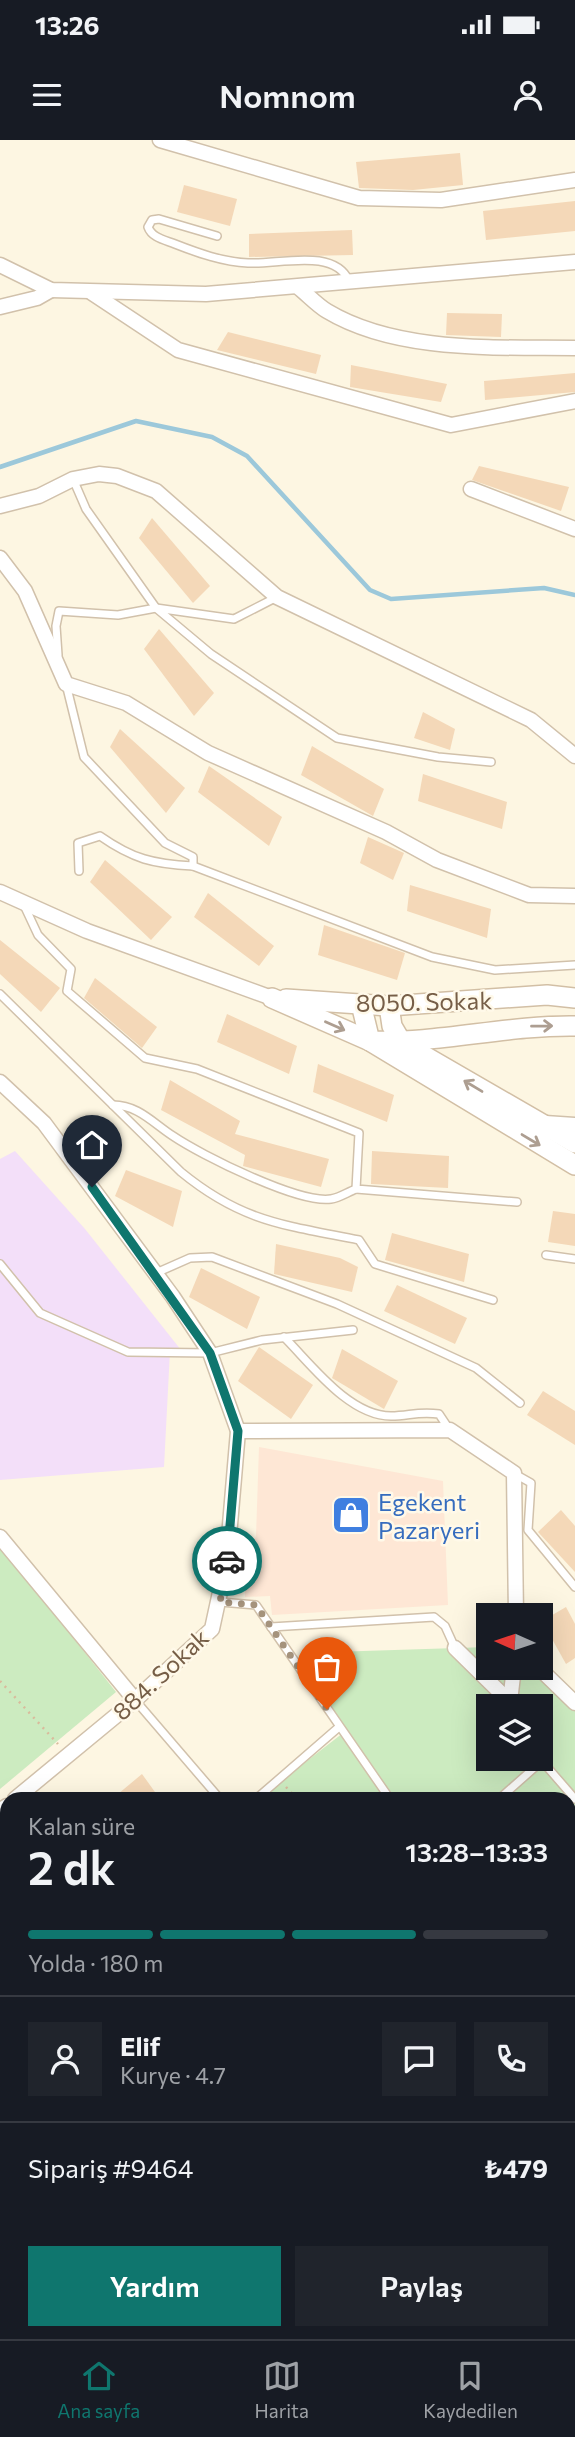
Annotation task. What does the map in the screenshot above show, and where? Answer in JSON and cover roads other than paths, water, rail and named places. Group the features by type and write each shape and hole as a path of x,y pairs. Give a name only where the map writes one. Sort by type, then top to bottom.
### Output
{"street":[{"path":"160,140 359,198 441,200 575,180"},
{"path":"0,265 51,290 206,294 575,262"},
{"path":"298,287 327,311 376,331 456,347 575,348"},
{"path":"0,307 37,298 51,290"},
{"path":"91,292 178,350 451,425 575,401"},
{"path":"0,506 39,496 73,479 99,474 117,476 156,491 277,597 531,720 575,756"},
{"path":"471,489 575,529"},
{"path":"0,558 25,591 66,684 126,703 208,754 386,832 437,860 529,895 575,896"},
{"path":"0,892 87,931 272,998 370,1041 575,1165"},
{"name":"8050. Sokak","path":"272,998 388,1006 547,995 575,998"},
{"path":"361,1004 370,1041"},
{"path":"388,1006 392,1027 402,1043 575,1143"},
{"name":"8050. Sokak","path":"370,1041 402,1043 533,1026 575,1026"},
{"name":"884. Sokak","path":"0,1082 44,1123 156,1273 210,1353 238,1431 220,1602 212,1629 135,1700 23,1792"},
{"path":"543,1123 575,1125"},
{"path":"238,1431 450,1430 514,1473 516,1603"},
{"path":"0,1537 135,1700"},
{"path":"455,1648 502,1694"},
{"path":"551,1680 575,1703"}],"lane":[{"path":"217,236 159,219 152,220 148,227 152,235 231,261 326,262 346,274 349,281"},
{"path":"73,479 86,509 156,608 211,654 337,738 438,757 491,762"},
{"path":"193,866 193,857 165,843 84,757 58,653 55,626 59,611 118,615 156,608 234,619 277,597"},
{"path":"79,871 78,844 100,836 127,855 157,864 193,866 432,957 495,970 575,965"},
{"path":"22,902 37,935 71,969 67,991 145,1058 197,1069 359,1133 356,1189"},
{"path":"0,994 212,1197 260,1220 359,1240 375,1264 493,1300"},
{"path":"113,1105 130,1105 175,1138 227,1166 301,1196 331,1199 356,1189 517,1202"},
{"path":"546,1255 575,1259"},
{"path":"156,1273 190,1258 212,1257 337,1304 464,1362 520,1403"},
{"path":"0,1264 40,1313 128,1352 210,1353 284,1338 353,1330"},
{"path":"284,1338 334,1390 367,1409 389,1416 416,1411 439,1414 450,1430"},
{"path":"514,1473 531,1483 528,1530 575,1587"},
{"path":"220,1602 256,1605 385,1792"},
{"path":"271,1627 434,1617 444,1626 455,1648"},
{"path":"135,1700 214,1792"},
{"path":"264,1792 339,1727"},
{"path":"506,1792 528,1771"},
{"path":"551,1771 569,1792"}],"waterway":[{"path":"0,467 136,421 212,437 247,456 370,590 391,599 544,588 575,595"}],"place":[{"name":"Egekent Pazaryeri","path":"351,1515"}]}
